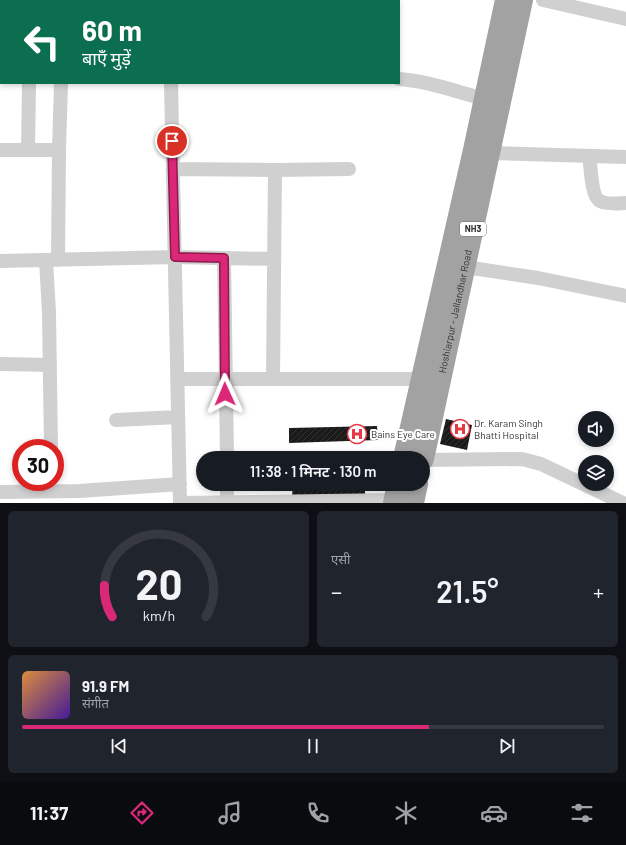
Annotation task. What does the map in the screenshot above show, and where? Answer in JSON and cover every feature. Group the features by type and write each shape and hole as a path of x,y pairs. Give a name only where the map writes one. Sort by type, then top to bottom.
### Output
{"highway":[{"name":"Hoshiarpur - Jallandhar Road","path":"406,451 506,0"},
{"name":"Hoshiarpur - Jallandhar Road","path":"425,451 522,0"}],"street":[{"path":"543,0 626,18"},
{"path":"400,79 430,84 485,99"},
{"path":"28,150 29,84"},
{"path":"51,439 50,364 52,260 59,150 61,84"},
{"path":"172,84 180,503 400,497"},
{"path":"0,150 59,150"},
{"path":"490,153 626,157"},
{"path":"590,156 596,197 599,201 604,203 626,203"},
{"path":"173,169 349,169"},
{"path":"274,379 275,170"},
{"path":"0,261 175,257 274,259"},
{"path":"224,258 226,451"},
{"path":"465,267 538,278 626,296"},
{"path":"0,364 50,364"},
{"path":"177,379 422,379"},
{"path":"116,420 178,417"},
{"path":"430,459 522,459 541,464 623,503"},
{"path":"63,491 79,497 180,484"},
{"path":"0,492 12,491"},
{"path":"227,491 227,502"}],"building":[{"path":"446,419 472,425 467,450 440,444"},
{"path":"377,426 378,440 289,443 289,428"},
{"path":"292,491 365,491 365,497 292,496"}],"place":[{"name":"Dr. Karam Singh Bhatti Hospital","path":"460,429"},
{"name":"Bains Eye Care","path":"357,434"}],"route":[{"path":"172,141 175,257 224,258 225,394"}]}
